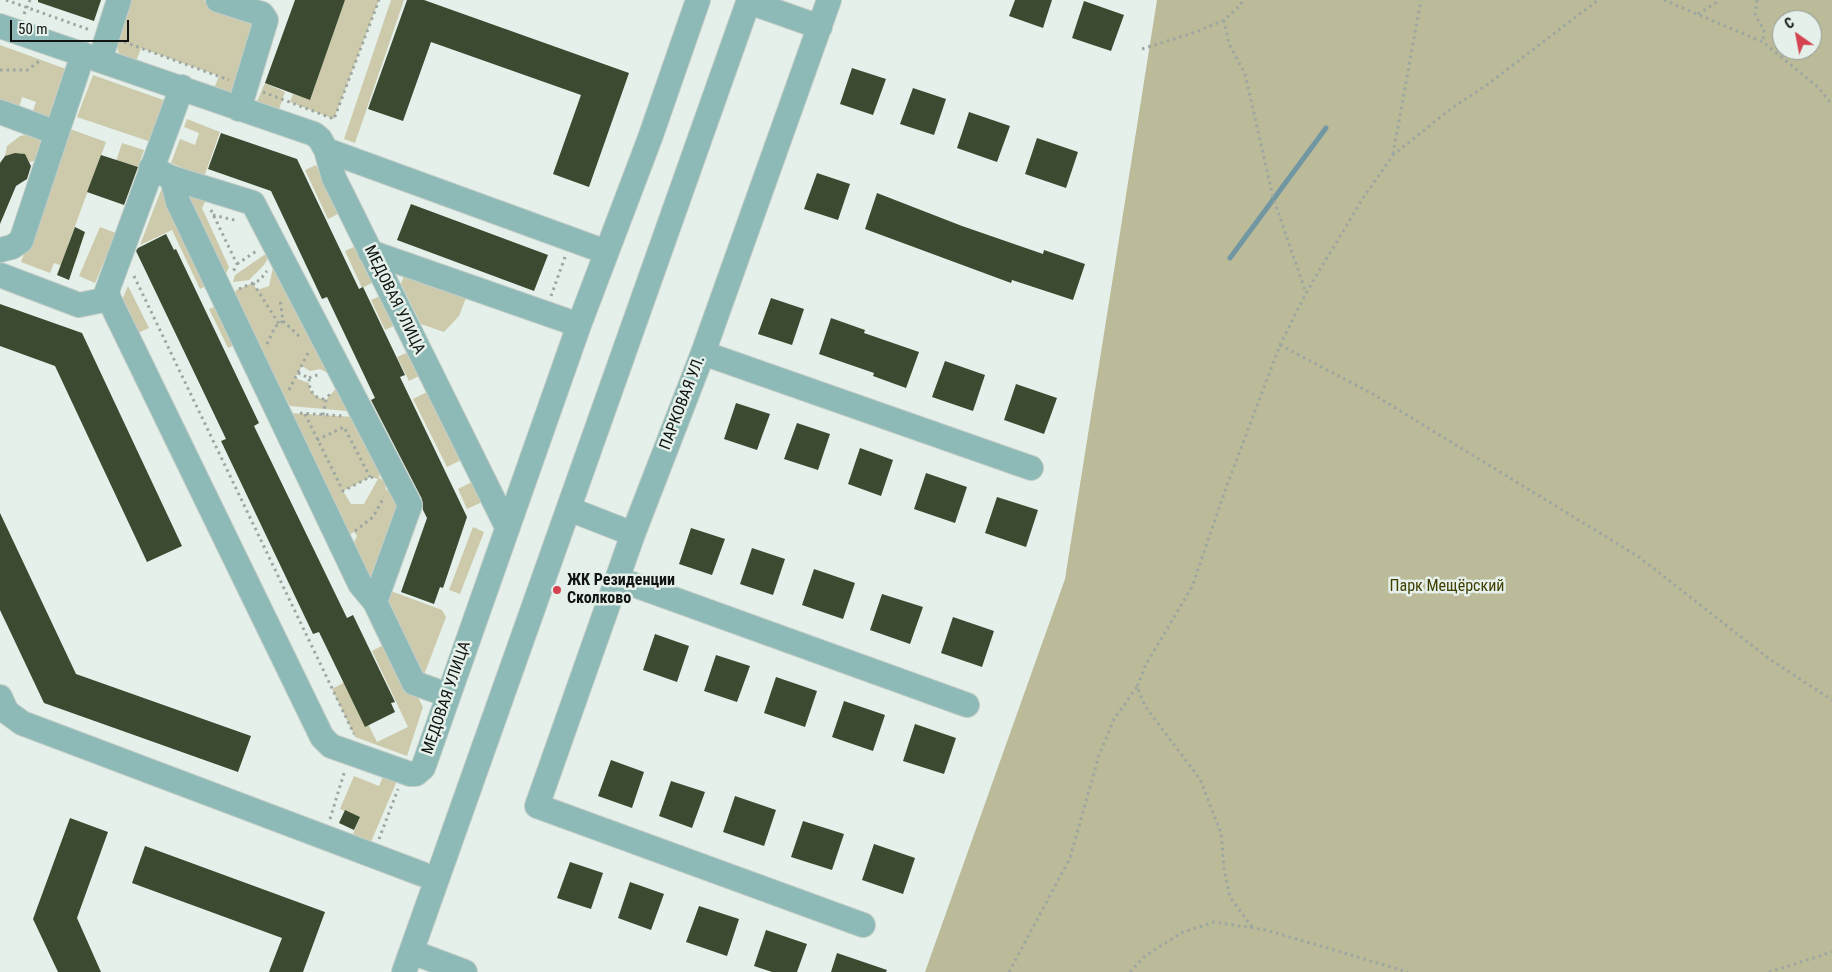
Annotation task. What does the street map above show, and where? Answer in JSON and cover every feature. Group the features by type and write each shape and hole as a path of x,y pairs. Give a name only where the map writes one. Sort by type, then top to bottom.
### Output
{"street":[{"path":"0,250 12,247 21,241 57,133 91,57 107,36 119,0"},
{"path":"218,0 262,14 266,20 239,109"},
{"path":"507,527 579,325 650,138 698,0"},
{"name":"ПАРКОВАЯ УЛ.","path":"829,0 703,352 633,534 538,806 863,925"},
{"path":"743,1 820,27"},
{"path":"465,972 408,962 568,509 743,1"},
{"path":"387,972 743,1"},
{"path":"0,26 182,87 239,109 314,134 323,145 606,252"},
{"path":"182,87 162,173 119,259 107,291 108,299 322,737 331,746 353,745 410,773"},
{"path":"0,112 57,133"},
{"name":"МЕДОВАЯ УЛИЦА","path":"323,145 334,178 507,527 423,768 410,773"},
{"path":"162,173 253,202 270,250 319,330 364,417 382,475 410,505 376,602"},
{"path":"162,173 222,293 360,584 376,602 414,683 448,695"},
{"path":"370,252 579,325"},
{"path":"0,275 79,305 108,299"},
{"path":"703,352 1031,468"},
{"path":"568,509 633,534"},
{"path":"618,579 967,705"},
{"path":"0,697 7,712 22,723 422,874"}],"path":[{"path":"6,0 334,119 378,0"},
{"path":"1142,49 1196,32 1224,20 1241,5 1242,0"},
{"path":"1393,155 1421,0"},
{"path":"1009,972 1070,858 1099,755 1114,719 1137,687 1146,664 1192,587 1226,488 1280,345 1306,293 1363,198 1393,155 1452,108 1488,84 1598,0"},
{"path":"1664,0 1763,42 1819,88 1832,105"},
{"path":"1698,14 1720,0"},
{"path":"1757,0 1755,15 1764,30 1763,42"},
{"path":"1224,20 1229,44 1245,74 1273,197 1306,293"},
{"path":"0,70 27,70 41,60 52,44"},
{"path":"213,190 209,206 237,264"},
{"path":"213,215 241,221"},
{"path":"270,250 274,263 260,280 222,293 237,264 270,250"},
{"path":"551,297 567,251"},
{"path":"119,259 129,266 353,745 329,821"},
{"path":"252,283 279,324"},
{"path":"279,292 283,321 301,338 309,351"},
{"path":"254,362 262,356 275,327 283,321"},
{"path":"319,330 278,412 364,417"},
{"path":"1280,345 1371,393 1639,557 1768,658 1832,700"},
{"path":"298,373 308,378 310,390 317,397 326,400"},
{"path":"305,414 342,491 382,475"},
{"path":"317,440 344,427 382,475 386,492 373,517 339,540"},
{"path":"1137,687 1144,706 1200,779 1221,833 1224,868 1230,897 1252,927"},
{"path":"375,848 410,773"},
{"path":"1130,972 1145,956 1181,933 1214,922 1252,927 1408,972"},
{"path":"1769,972 1832,952"}],"shaded area":[{"path":"129,0 203,0 258,19 246,86 223,103 210,98 219,76 141,48 133,70 120,58 115,39"},
{"path":"345,0 379,0 334,119 290,102 293,94 310,99"},
{"path":"391,0 404,0 355,143 344,139"},
{"path":"0,45 77,73 64,112 46,118 32,114 36,102 22,97 18,111 0,104"},
{"path":"93,75 169,102 154,143 77,117"},
{"path":"265,83 285,92 275,121 252,113"},
{"path":"187,119 220,132 204,177 171,163 180,139 195,145 199,133 184,127"},
{"path":"70,129 106,142 68,245 80,250 72,269 54,263 50,273 21,262"},
{"path":"36,133 47,142 40,159 30,162 21,153 5,156 7,146 20,136"},
{"path":"122,143 144,150 138,167 128,164 110,179"},
{"path":"316,165 340,213 328,219 305,170"},
{"path":"163,185 216,281 200,289 172,230 140,245"},
{"path":"187,194 208,196 202,208 229,267 225,276"},
{"path":"100,227 116,233 95,283 79,276"},
{"path":"356,246 374,282 362,288 345,251"},
{"path":"264,255 270,255 264,265 249,280 233,282 235,275"},
{"path":"274,263 351,406 347,411 290,406 262,356 234,297 236,290 253,283 257,290 269,286","holes":["302,366 310,371 320,369 330,374 338,386 326,400 317,397 310,390 309,383 295,378"]},
{"path":"404,275 466,298 459,316 444,332 421,324 401,284"},
{"path":"128,286 149,328 138,333 121,302"},
{"path":"384,294 398,324 385,330 371,300"},
{"path":"226,302 244,340 228,348 209,309"},
{"path":"411,351 423,374 409,381 397,357"},
{"path":"429,391 463,459 447,467 413,399"},
{"path":"288,413 355,417 381,467 379,478 385,481 386,491 396,478 410,505 371,588 353,544 357,536 354,532 347,536","holes":["370,477 378,479 364,504 351,504 343,491"]},
{"path":"474,481 484,501 467,509 458,489"},
{"path":"473,527 484,532 460,594 449,590"},
{"path":"391,591 442,610 446,617 424,675 418,672 387,607"},
{"path":"389,642 423,707 407,756 355,737 332,689 347,681 377,742 408,727 372,651"},
{"path":"386,770 399,776 371,842 353,834 360,817 340,809 354,776 379,786"}],"green space":[{"name":"Парк Мещёрский","path":"1157,0 1832,0 1832,972 925,972 1065,579"}],"building":[{"path":"38,0 101,0 94,21 38,2"},
{"path":"295,0 345,0 310,100 265,83"},
{"path":"407,0 424,0 629,73 589,187 553,174 581,95 431,42 403,121 368,109"},
{"path":"1015,0 1052,0 1043,28 1009,16"},
{"path":"1084,1 1124,15 1111,51 1072,38"},
{"path":"852,68 886,79 873,115 840,104"},
{"path":"913,88 946,99 934,135 900,124"},
{"path":"969,112 1010,126 997,162 957,148"},
{"path":"221,133 297,159 359,289 363,287 405,375 400,377 467,517 443,588 440,587 434,604 401,592 427,518 423,510 422,499 371,400 375,398 327,297 322,299 271,191 208,169"},
{"path":"1037,138 1078,152 1066,188 1025,174"},
{"path":"15,153 25,154 31,166 27,179 16,186 0,224 0,163 5,156"},
{"path":"101,155 138,167 124,205 87,192"},
{"path":"817,173 850,184 838,220 804,209"},
{"path":"877,193 962,226 1043,254 1044,250 1085,264 1073,300 1012,280 1011,283 865,229"},
{"path":"411,204 548,255 534,291 397,240"},
{"path":"75,227 85,232 69,280 57,275"},
{"path":"166,234 174,250 176,249 259,423 254,426 347,618 353,615 395,702 391,703 395,712 365,727 319,632 313,634 221,441 226,439 136,251 138,248"},
{"path":"771,298 804,309 792,345 758,334"},
{"path":"0,304 82,333 182,546 147,562 55,366 0,346"},
{"path":"831,318 865,330 864,333 919,352 906,388 873,376 874,373 819,354"},
{"path":"945,361 985,375 973,411 932,397"},
{"path":"1016,384 1057,398 1044,434 1004,420"},
{"path":"736,403 770,414 757,450 724,439"},
{"path":"797,423 830,434 818,470 784,459"},
{"path":"860,448 893,460 881,496 848,484"},
{"path":"926,473 967,487 955,523 914,509"},
{"path":"997,497 1038,510 1026,547 985,533"},
{"path":"0,513 76,674 251,736 238,772 44,703 0,610"},
{"path":"691,528 725,539 712,575 679,564"},
{"path":"752,548 785,559 773,595 740,584"},
{"path":"814,569 855,583 843,619 802,605"},
{"path":"882,594 923,607 910,644 870,630"},
{"path":"953,617 994,631 982,667 941,653"},
{"path":"655,634 689,646 677,682 643,670"},
{"path":"716,655 750,666 737,702 704,691"},
{"path":"776,677 817,691 805,727 764,713"},
{"path":"844,701 885,715 873,751 832,737"},
{"path":"915,724 956,738 944,774 903,761"},
{"path":"611,760 644,772 632,808 598,796"},
{"path":"671,781 705,792 692,828 659,816"},
{"path":"735,796 776,810 764,846 723,832"},
{"path":"345,810 360,817 354,830 339,823"},
{"path":"70,818 108,832 77,918 101,972 58,972 33,919"},
{"path":"803,821 844,834 832,870 791,857"},
{"path":"874,844 915,858 903,894 862,880"},
{"path":"145,846 325,912 303,972 269,972 282,938 132,883"},
{"path":"570,862 603,873 591,909 557,898"},
{"path":"630,882 664,894 651,930 618,918"},
{"path":"699,906 739,919 727,956 686,942"},
{"path":"766,930 807,944 797,972 772,972 754,966"},
{"path":"837,953 887,970 886,972 831,972"}],"waterway":[{"path":"1230,258 1326,128"}],"place":[{"name":"ЖК Резиденции Сколково","path":"557,590"}]}
